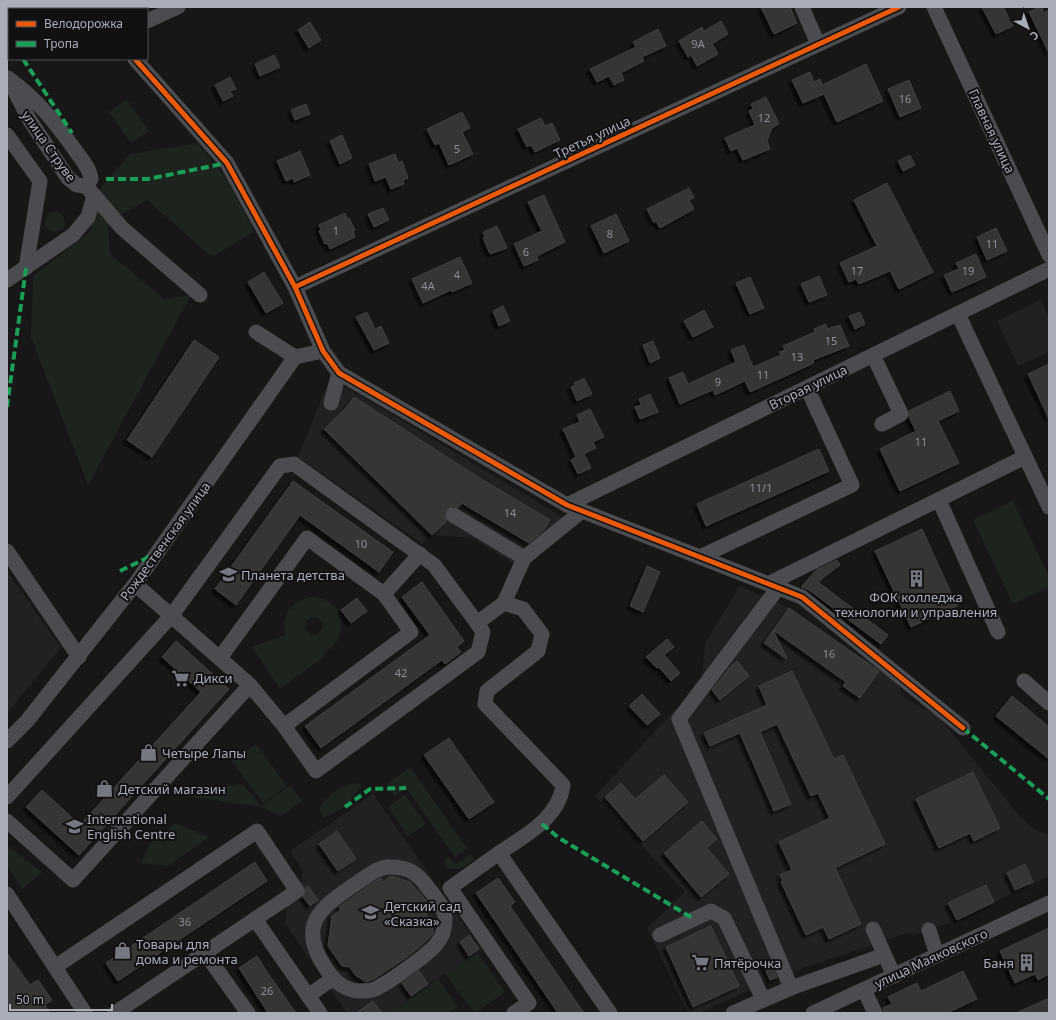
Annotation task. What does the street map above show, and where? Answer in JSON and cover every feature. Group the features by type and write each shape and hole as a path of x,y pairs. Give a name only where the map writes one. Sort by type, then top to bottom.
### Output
{"street":[{"path":"148,21 178,7"},
{"path":"802,7 818,44"},
{"name":"Третья улица","path":"295,287 818,44 869,13 899,7"},
{"name":"Главная улица","path":"934,7 1049,255"},
{"path":"136,60 227,163 295,287 323,351 340,373 567,505 802,598 962,728"},
{"name":"улица Струве","path":"8,77 25,90 55,122 88,169 90,191 77,186 68,178 29,119 8,77"},
{"path":"7,135 40,181 26,268"},
{"path":"7,280 73,235 88,218 90,191"},
{"path":"90,191 122,228 200,295"},
{"name":"Вторая улица","path":"567,505 1049,269"},
{"path":"958,314 1049,507"},
{"path":"256,332 295,357 323,351"},
{"path":"873,355 901,414 882,424"},
{"name":"Рождественская улица","path":"7,741 28,721 135,584 295,357"},
{"path":"331,403 340,373"},
{"path":"700,558 852,485 807,388"},
{"path":"791,988 679,719 773,586 938,500 1025,457"},
{"path":"7,797 172,615 280,466 294,464 434,565 483,632 478,652 316,772 284,726 250,685 172,615 135,584"},
{"path":"938,500 998,632"},
{"path":"477,624 504,604 524,558 582,511"},
{"path":"453,515 524,558"},
{"path":"220,658 307,538 384,594 410,632 284,726"},
{"path":"7,552 79,657"},
{"path":"384,594 420,554"},
{"path":"504,604 522,609 542,634 538,652 487,691 485,704 563,785 561,796 542,824 450,888 529,1003 514,1013"},
{"path":"1024,681 1049,703"},
{"path":"7,821 72,880 250,685"},
{"path":"55,967 257,831 297,891 115,1013"},
{"path":"499,853 610,1013"},
{"path":"395,867 415,872 440,904 445,920 443,932 438,942 430,950 381,985 370,991 357,991 345,987 332,979 316,954 314,946 313,930 320,912 328,903 377,869 395,867"},
{"path":"7,894 85,1013"},
{"path":"440,904 455,894"},
{"name":"улица Маяковского","path":"813,1013 1049,903"},
{"path":"660,935 711,911 724,918 763,999"},
{"path":"255,919 320,1013"},
{"path":"873,929 894,976"},
{"path":"929,930 937,956"},
{"path":"205,953 248,1013"},
{"path":"733,1013 791,988 884,955"},
{"path":"308,996 332,979"},
{"path":"864,990 875,1013"}],"shaded area":[{"path":"127,99 149,131 131,143 109,112"},
{"path":"197,143 227,179 254,231 212,257 147,200 108,222 110,254 164,299 191,295 88,485 31,337 33,276 89,233 101,187 130,154"},
{"path":"55,212 62,215 65,222 62,229 55,232 48,229 45,222 48,215"},
{"path":"1041,300 1049,318 1049,352 1018,366 997,321"},
{"path":"329,381 356,393 564,518 523,570 472,538 432,535 422,544 298,457"},
{"path":"1013,501 1049,577 1049,587 1013,604 973,520"},
{"path":"7,571 61,648 7,713"},
{"path":"740,586 789,608 858,658 864,658 880,669 893,675 904,698 937,715 1023,820 1038,831 1049,835 1049,876 957,920 913,936 911,932 786,974 698,1013 688,1013 647,928 685,892 595,796 696,687 702,676 705,643"},
{"path":"313,597 324,600 333,605 341,620 342,629 339,638 333,646 324,653 325,656 280,689 252,647 285,635 285,621 290,609 299,601","holes":["311,617 318,618 322,623 322,629 317,634 310,634 305,629 306,621"]},
{"path":"256,744 287,786 263,803 232,761"},
{"path":"410,767 467,848 455,857 406,788 395,796 387,784"},
{"path":"354,783 362,785 345,807 323,818 319,808 326,799 338,789"},
{"path":"243,784 261,807 191,797 199,789"},
{"path":"290,785 302,801 281,816 261,807"},
{"name":"Детский сад «Сказка»","path":"373,794 481,949 388,1013 347,1013 285,923 288,902 299,895 303,871 290,851"},
{"path":"405,795 426,824 408,836 388,807"},
{"path":"175,823 209,837 168,866 141,863 149,845"},
{"path":"7,845 42,872 22,889 7,865"},
{"path":"471,854 475,860 460,869 449,869 443,861 449,856 456,864"},
{"path":"477,952 505,992 477,1012 470,1008 445,974"},
{"path":"438,979 458,1006 448,1013 388,1013"}],"building":[{"path":"761,7 790,7 797,23 774,34"},
{"path":"982,7 1003,7 1013,26 996,34"},
{"path":"1042,7 1044,13 1049,10 1049,53 1029,12"},
{"path":"721,21 728,34 712,44 718,54 697,66 691,55 688,57 679,41 702,27 704,31"},
{"path":"310,22 321,40 309,48 298,30"},
{"path":"658,29 666,46 642,57 644,61 621,73 624,80 614,85 609,76 597,82 590,69 636,47 633,42"},
{"path":"274,55 280,67 260,76 255,64"},
{"path":"866,64 883,101 837,122 824,94 803,103 792,80 810,72 814,82 820,79 822,85"},
{"path":"230,77 236,89 230,91 233,96 223,101 215,85"},
{"path":"909,80 921,108 900,117 888,89"},
{"path":"766,97 779,124 772,128 767,140 770,149 743,160 737,148 731,151 725,138 755,125 749,111 753,109 751,104"},
{"path":"306,104 310,114 295,120 291,110"},
{"path":"462,112 470,128 462,132 473,154 449,165 439,143 435,145 427,129"},
{"path":"541,118 545,126 552,123 560,140 535,152 531,145 527,147 518,129"},
{"path":"342,135 352,158 340,164 330,141"},
{"path":"300,151 310,175 294,182 293,178 286,181 277,161"},
{"path":"395,154 398,163 402,161 408,178 403,180 404,184 391,189 386,177 375,181 369,164"},
{"path":"910,155 915,165 903,171 898,161"},
{"path":"887,183 933,272 899,289 890,271 859,284 856,279 849,282 840,263 877,246 854,200"},
{"path":"689,188 694,198 689,200 694,209 660,228 656,221 654,223 647,209"},
{"path":"544,195 565,242 537,256 538,260 524,266 514,244 542,231 528,202"},
{"path":"383,208 389,220 374,227 368,214"},
{"path":"345,213 347,219 349,218 355,230 353,231 355,237 330,249 327,243 325,244 319,231 321,230 319,225"},
{"path":"616,214 629,241 604,253 591,226"},
{"path":"497,226 507,248 490,254 483,238 485,237 483,232"},
{"path":"996,228 1007,251 987,260 977,237"},
{"path":"976,254 986,277 952,292 944,275 959,269 956,263"},
{"path":"460,257 472,283 452,292 451,290 423,303 412,279"},
{"path":"264,272 283,303 266,313 248,282"},
{"path":"819,276 827,295 809,302 801,284"},
{"path":"750,277 764,308 750,314 736,283"},
{"path":"503,306 510,321 499,326 493,311"},
{"path":"704,310 713,327 693,337 684,321"},
{"path":"367,312 375,329 381,326 389,343 374,350 356,317"},
{"path":"860,312 865,324 855,329 849,316"},
{"path":"826,324 827,329 840,325 849,346 813,360 814,363 750,392 745,381 715,395 713,390 680,404 669,378 683,372 688,384 736,362 731,350 744,345 753,367 781,355 779,352 785,350 783,346 815,332 814,329"},
{"path":"194,340 219,357 152,457 127,440"},
{"path":"653,341 660,358 650,363 643,345"},
{"path":"1049,364 1049,419 1028,374"},
{"path":"584,378 592,394 577,401 571,387 575,385 574,383"},
{"path":"950,391 959,411 938,421 959,463 900,491 880,449 916,431 909,417 909,411"},
{"path":"650,394 658,412 640,419 635,407 641,405 639,399"},
{"path":"354,397 478,477 550,520 543,531 529,543 462,503 458,508 453,506 446,510 444,515 447,521 432,535 324,429 344,410"},
{"path":"590,409 604,437 593,442 596,448 584,454 591,468 578,474 571,460 576,457 563,429 580,422 577,415"},
{"path":"819,449 829,471 706,526 697,504"},
{"path":"293,481 393,552 379,572 300,515 236,605 215,589"},
{"name":"ФОК колледжа технологии и управления","path":"922,529 957,606 911,627 875,551"},
{"path":"837,560 840,565 818,582 888,635 881,644 809,590 801,587 816,570"},
{"path":"647,566 660,572 643,612 630,606"},
{"path":"422,582 464,641 457,647 461,652 445,664 442,660 321,748 305,726 430,635 402,597"},
{"path":"357,598 367,611 351,623 341,610"},
{"path":"789,608 879,671 860,698 843,686 846,682 773,630"},
{"path":"773,630 787,659 764,643"},
{"path":"667,639 674,647 664,655 680,673 671,681 659,667 657,668 646,657"},
{"path":"176,641 229,689 79,855 26,807 42,790 80,825 201,692 162,657"},
{"path":"737,661 749,676 720,700 712,690 730,667"},
{"path":"792,671 834,759 843,755 885,844 835,868 861,924 829,939 823,927 806,935 781,882 783,881 780,875 792,870 779,842 830,818 818,793 811,796 777,724 760,732 791,804 774,811 740,733 710,746 704,733 767,705 759,686"},
{"path":"642,694 660,714 647,725 629,706"},
{"path":"1012,696 1049,727 1049,759 996,716"},
{"path":"449,738 494,802 469,819 424,755"},
{"path":"973,772 1000,828 974,841 970,833 939,848 916,799"},
{"path":"664,775 688,802 643,841 605,797 621,783 635,799"},
{"path":"702,821 717,839 707,848 729,874 701,897 664,853"},
{"path":"337,831 356,859 338,871 319,844"},
{"path":"255,862 267,881 118,981 106,963"},
{"path":"1025,864 1033,882 1015,890 1007,873"},
{"path":"391,876 410,882 429,904 432,910 426,914 432,922 433,934 421,946 403,960 374,979 366,982 355,975 350,967 342,966 328,946 332,916 341,910 339,907 371,884 381,878 383,882"},
{"path":"498,878 515,902 510,906 584,1013 558,1013 476,893"},
{"path":"986,885 994,902 957,920 948,903"},
{"path":"308,886 318,900 310,906 303,897 305,888"},
{"name":"Пятёрочка","path":"711,926 739,986 693,1007 666,947"},
{"name":"Баня","path":"1049,928 1049,974 1038,980 1035,974 1015,983 1000,951"},
{"path":"469,935 479,949 469,956 460,942"},
{"path":"7,953 30,985 38,980 52,1000 45,1005 50,1013 7,1013"},
{"path":"257,956 296,1013 268,1013 239,968"},
{"path":"769,959 777,977 770,980 762,961"},
{"path":"419,971 428,984 411,996 402,983"},
{"path":"963,971 977,999 947,1013 884,1013 883,1008 892,1004 888,997 917,983 921,991"},
{"path":"1049,998 1049,1013 1016,1013"},
{"path":"373,1001 382,1013 356,1013"}],"marked path":[{"path":"24,60 72,133"},
{"path":"106,179 148,179 227,163"},
{"path":"7,407 26,268"},
{"path":"120,571 159,552"},
{"path":"963,728 1049,799"},
{"path":"345,807 370,789 406,788"},
{"path":"542,824 559,838 694,919"}],"cycle path":[{"path":"295,287 899,7"},
{"path":"136,60 227,163 295,287 323,351 339,373 567,505 802,597 963,728"}],"place":[{"name":"Планета детства","path":"228,575"},
{"name":"ФОК колледжа технологии и управления","path":"916,578"},
{"name":"Дикси","path":"181,678"},
{"name":"Четыре Лапы","path":"149,753"},
{"name":"Детский магазин","path":"105,789"},
{"name":"International English Centre","path":"74,826"},
{"name":"Детский сад «Сказка»","path":"371,913"},
{"name":"Товары для дома и ремонта","path":"123,951"},
{"name":"Пятёрочка","path":"701,963"},
{"name":"Баня","path":"1027,963"}]}
